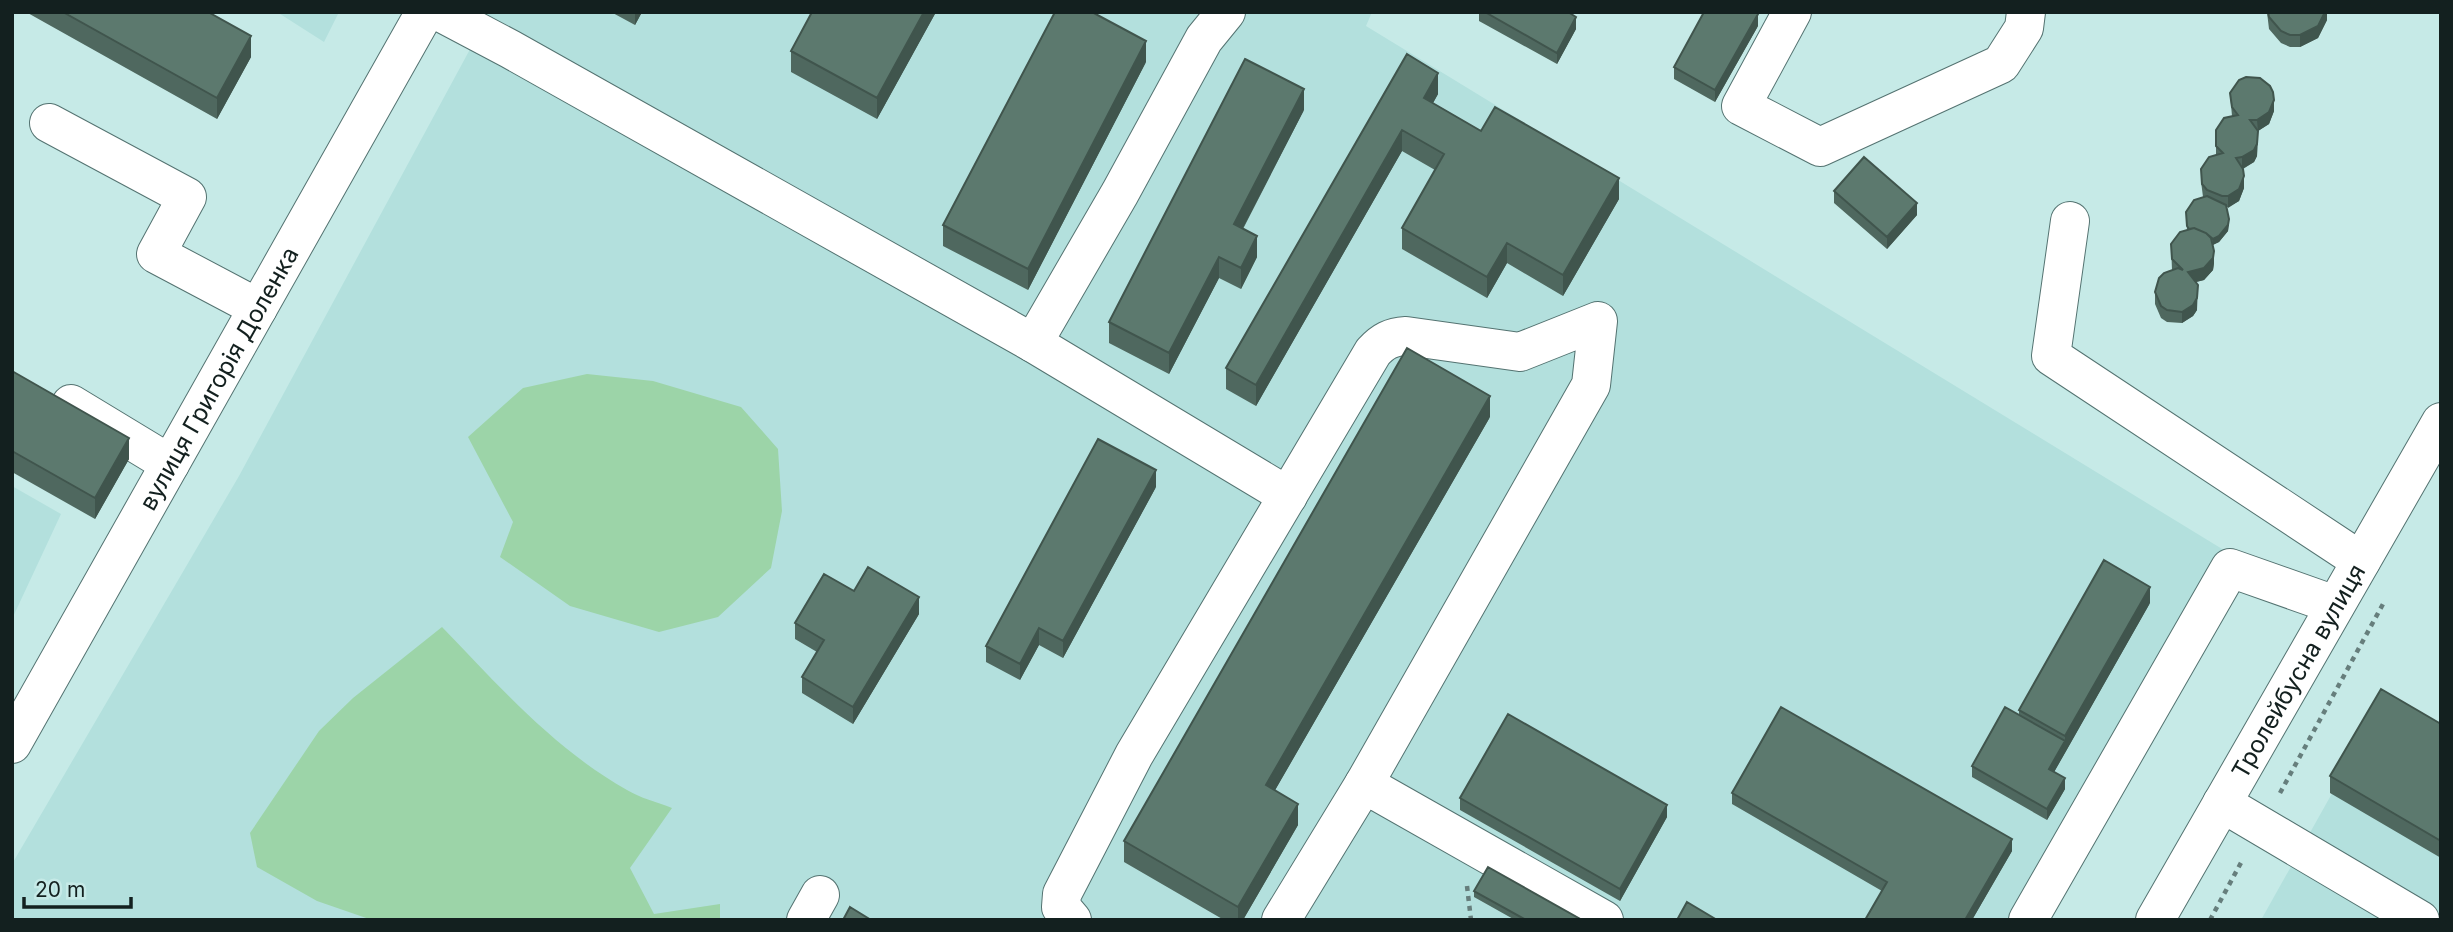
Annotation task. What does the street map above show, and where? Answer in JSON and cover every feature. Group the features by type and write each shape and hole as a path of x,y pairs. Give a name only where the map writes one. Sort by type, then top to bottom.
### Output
{"street":[{"name":"вулиця Григорія Доленка","path":"12,744 425,12"},
{"path":"440,12 1033,343 1288,496"},
{"path":"1033,343 1120,193 1203,39 1226,12"},
{"path":"1792,12 1741,106 1820,147 2001,64 2024,28 2026,12"},
{"path":"49,123 187,197 156,254 258,308"},
{"path":"2070,221 2052,356 2361,561"},
{"path":"1072,920 1061,907 1064,887 1134,755 1373,352 1382,342 1393,337 1406,336 1520,352 1598,321 1591,385 1364,783 1281,920"},
{"path":"71,404 170,464"},
{"name":"Тролейбусна вулиця","path":"2155,920 2441,422"},
{"path":"2028,920 2230,568 2335,605"},
{"path":"1364,783 1604,920"},
{"path":"2222,803 2420,920"}],"path":[{"path":"2210,920 2389,594"}],"shaded area":[{"path":"277,12 339,12 324,42"},
{"path":"482,12 1372,12 1366,26 2250,566 2048,920 12,920 12,864 239,476 488,16"},
{"path":"12,486 61,514 12,619"},
{"path":"2381,706 2441,739 2441,920 2261,920"}],"green space":[{"path":"587,374 653,381 741,407 778,449 782,511 771,568 718,617 659,632 570,606 500,557 513,522 468,437 523,388"},
{"path":"442,627 506,694 575,756 632,793 672,808 630,868 654,914 720,904 720,920 372,920 317,901 257,867 250,833 319,731 353,698"}],"building":[{"path":"63,12 208,12 251,36 217,98"},
{"path":"812,12 924,12 877,98 791,51"},
{"path":"1055,12 1092,12 1146,41 1028,269 943,225"},
{"path":"1485,12 1568,12 1576,17 1557,53"},
{"path":"1704,12 1758,14 1715,90 1674,67"},
{"path":"2268,12 2325,12 2318,26 2300,35 2290,35 2281,31"},
{"path":"1407,54 1438,73 1424,98 1481,131 1495,107 1619,178 1563,275 1507,243 1487,277 1402,228 1444,154 1402,130 1256,385 1226,368"},
{"path":"1245,59 1304,89 1234,224 1257,236 1241,268 1219,257 1169,353 1109,322"},
{"path":"2246,77 2260,78 2270,86 2274,100 2269,112 2257,120 2250,120 2258,131 2257,144 2254,150 2236,158 2244,176 2239,189 2228,196 2222,196 2207,190 2202,184 2201,169 2209,157 2223,153 2216,146 2216,130 2224,118 2238,115 2232,107 2230,93 2239,80"},
{"path":"1864,157 1917,203 1887,237 1834,191"},
{"path":"2207,196 2226,205 2229,219 2228,225 2213,239 2206,233 2194,228 2189,229 2187,226 2186,212 2194,200"},
{"path":"2194,228 2211,238 2213,258 2204,268 2188,272 2198,285 2197,298 2193,305 2182,312 2167,310 2161,306 2155,292 2159,278 2178,268 2183,270 2172,259 2171,244 2180,232"},
{"path":"1407,348 1490,396 1266,785 1298,804 1238,907 1124,841"},
{"path":"12,371 129,438 95,498 12,451"},
{"path":"1098,439 1156,470 1063,641 1039,628 1020,664 986,646"},
{"path":"2104,560 2150,587 2065,736 2019,710"},
{"path":"868,567 919,597 853,707 802,677 824,640 795,623 824,574 854,591"},
{"path":"2381,689 2441,724 2441,841 2330,776"},
{"path":"1781,707 2012,839 1965,920 1865,920 1887,882 1732,793"},
{"path":"2005,707 2065,741 2049,769 2065,778 2047,809 1972,766"},
{"path":"1508,714 1667,805 1620,889 1460,798"},
{"path":"1488,867 1582,920 1526,920 1474,891"},
{"path":"1687,902 1717,920 1677,920"},
{"path":"850,907 871,920 843,920"}]}
